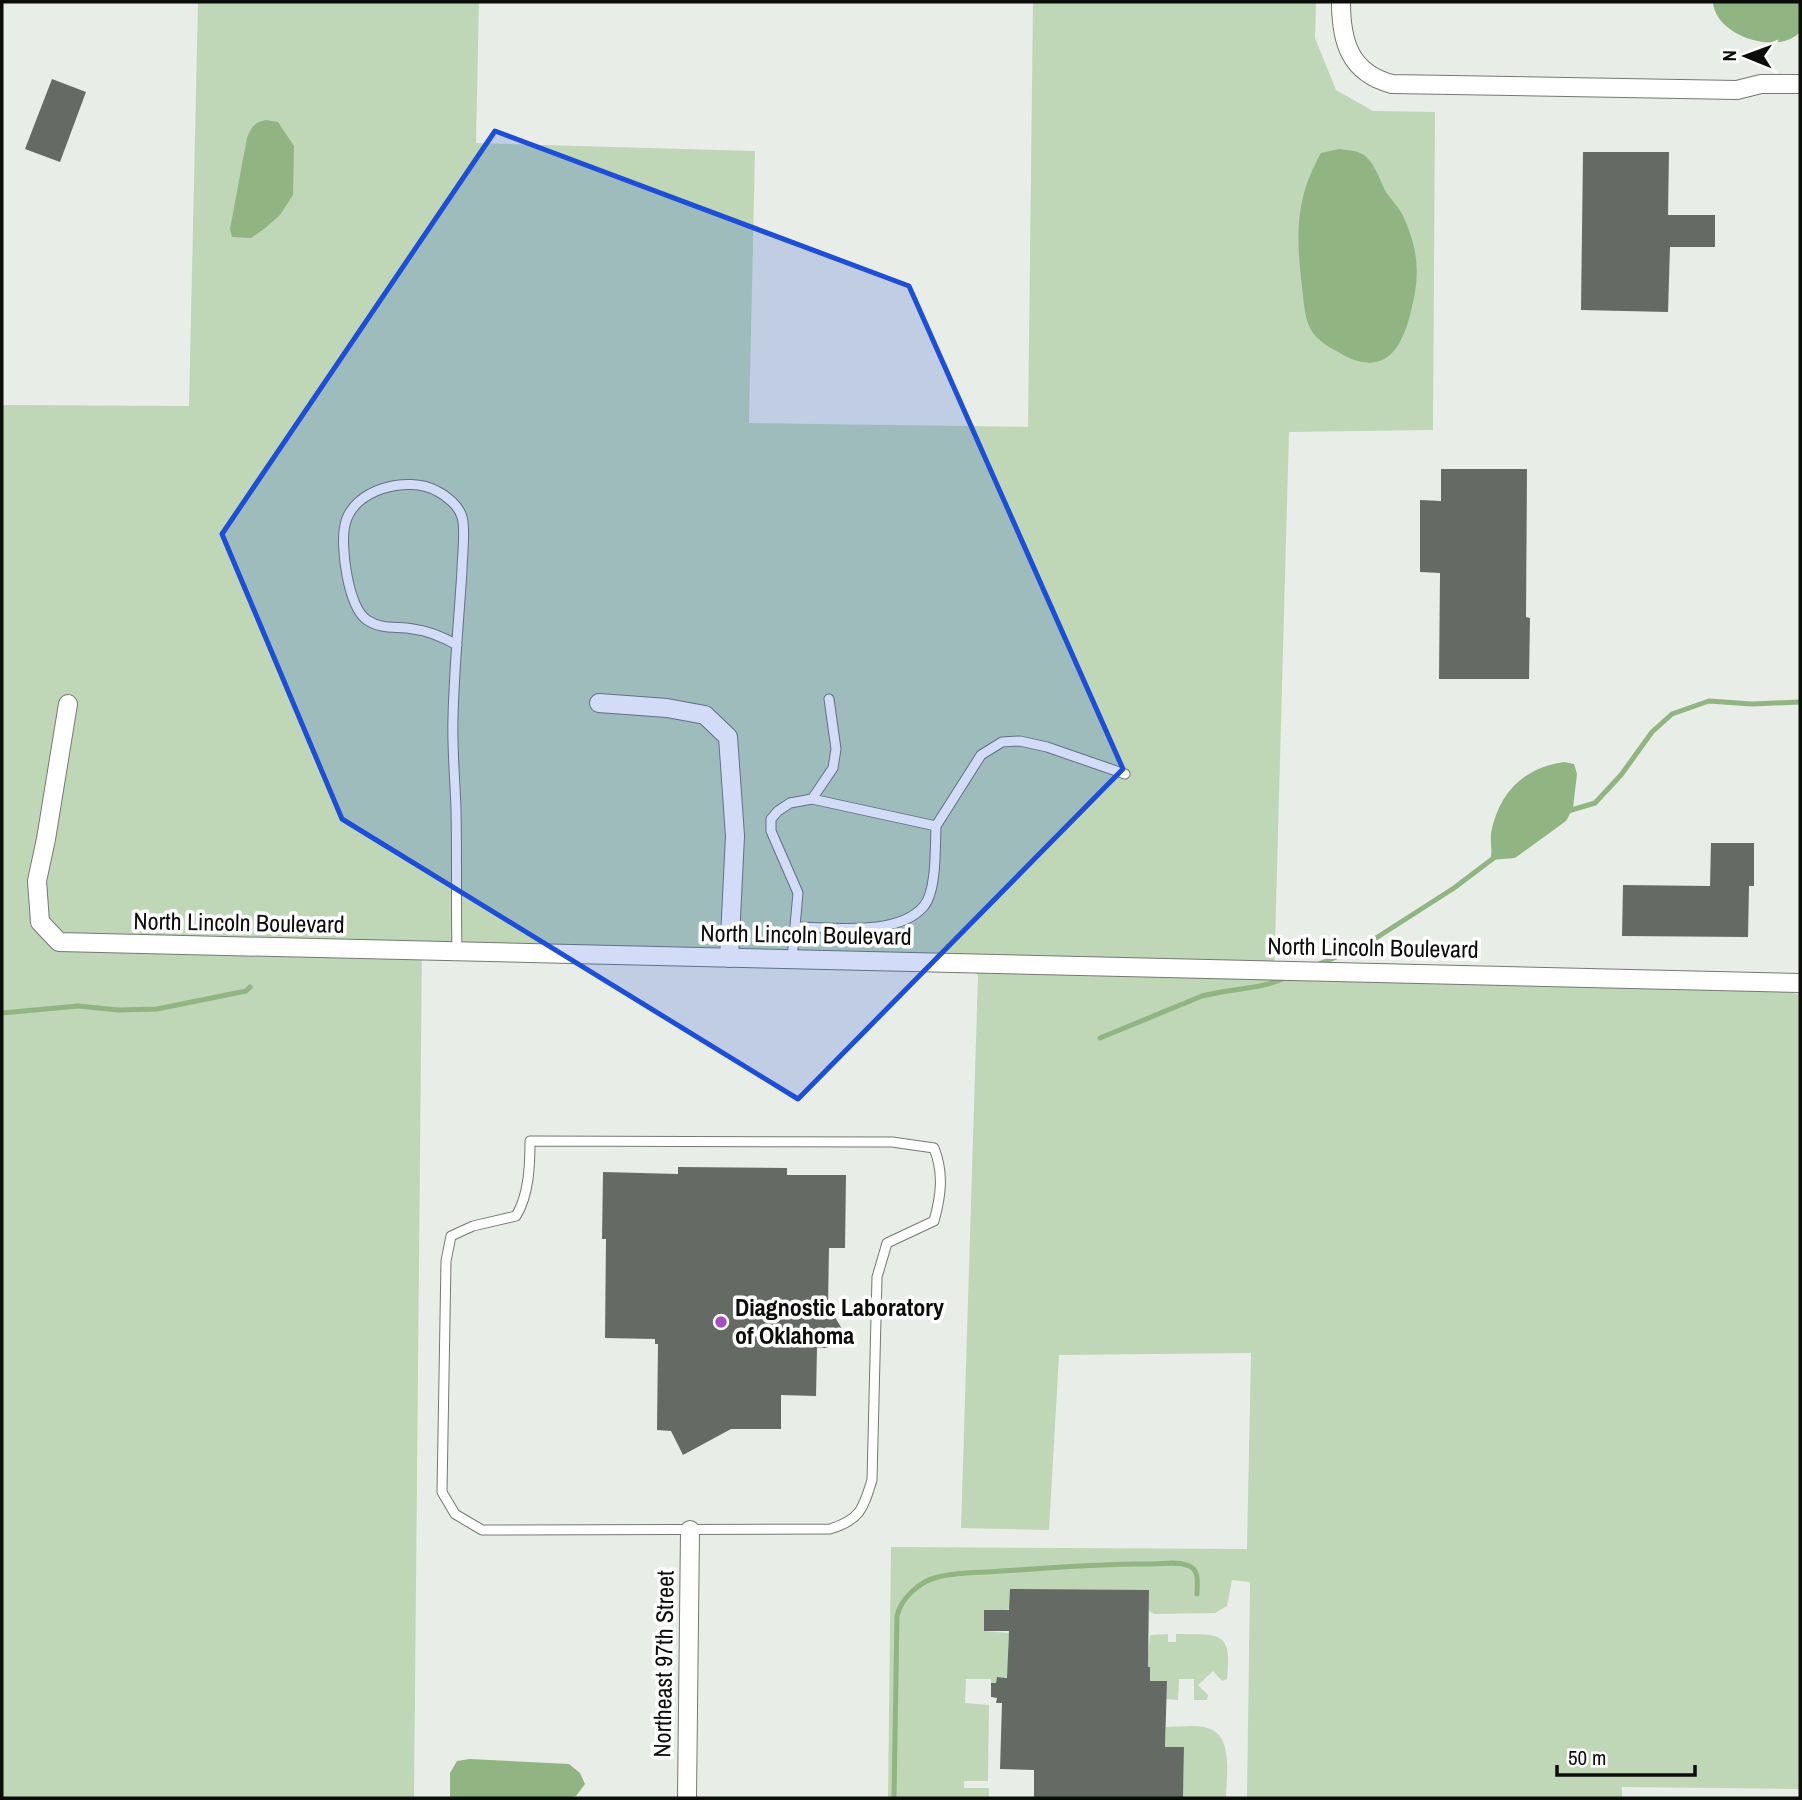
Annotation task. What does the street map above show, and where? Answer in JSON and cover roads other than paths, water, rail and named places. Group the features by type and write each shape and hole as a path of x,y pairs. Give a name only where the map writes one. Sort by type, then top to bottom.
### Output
{"street":[{"path":"1341,2 1342,28 1348,51 1363,71 1377,80 1392,84 1737,90 1761,84 1800,84"},
{"path":"599,703 667,708 705,715 728,737 735,836 729,958"},
{"name":"North Lincoln Boulevard","path":"68,704 37,881 40,922 59,942 1800,983"},
{"name":"Northeast 97th Street","path":"687,1798 690,1530"}],"lane":[{"path":"457,645 435,633 411,628 382,628 365,619 352,595 344,560 345,523 356,505 381,488 402,483 425,485 449,498 462,516 463,544 453,719 457,952"},
{"path":"812,799 833,768 835,749 829,699"},
{"path":"796,927 875,928 901,923 925,905 934,866 936,826 981,755 1002,742 1020,741 1047,747 1125,774"},
{"path":"792,959 798,893 771,831 771,819 778,811 790,803 812,799 936,826"},
{"path":"530,1140 892,1142 934,1148 939,1161 941,1195 934,1221 887,1243 877,1278 872,1480 863,1508 849,1524 830,1529 690,1530 482,1530 455,1514 442,1492 446,1261 451,1236 473,1226 516,1216 522,1206 530,1164 530,1140"}],"waterway":[{"path":"1568,811 1595,803 1621,775 1652,732 1672,714 1709,701 1752,704 1800,702"},
{"path":"1316,965 1362,947 1454,888 1495,857"},
{"path":"1100,1038 1202,996 1266,984 1287,977"},
{"path":"2,1013 78,1006 118,1010 157,1009 246,991 250,987"},
{"path":"894,1798 897,1616 907,1597 918,1586 931,1579 962,1573 1176,1563 1193,1568 1197,1578 1197,1594"}],"place":[{"name":"Diagnostic Laboratory of Oklahoma","path":"721,1322"}]}
